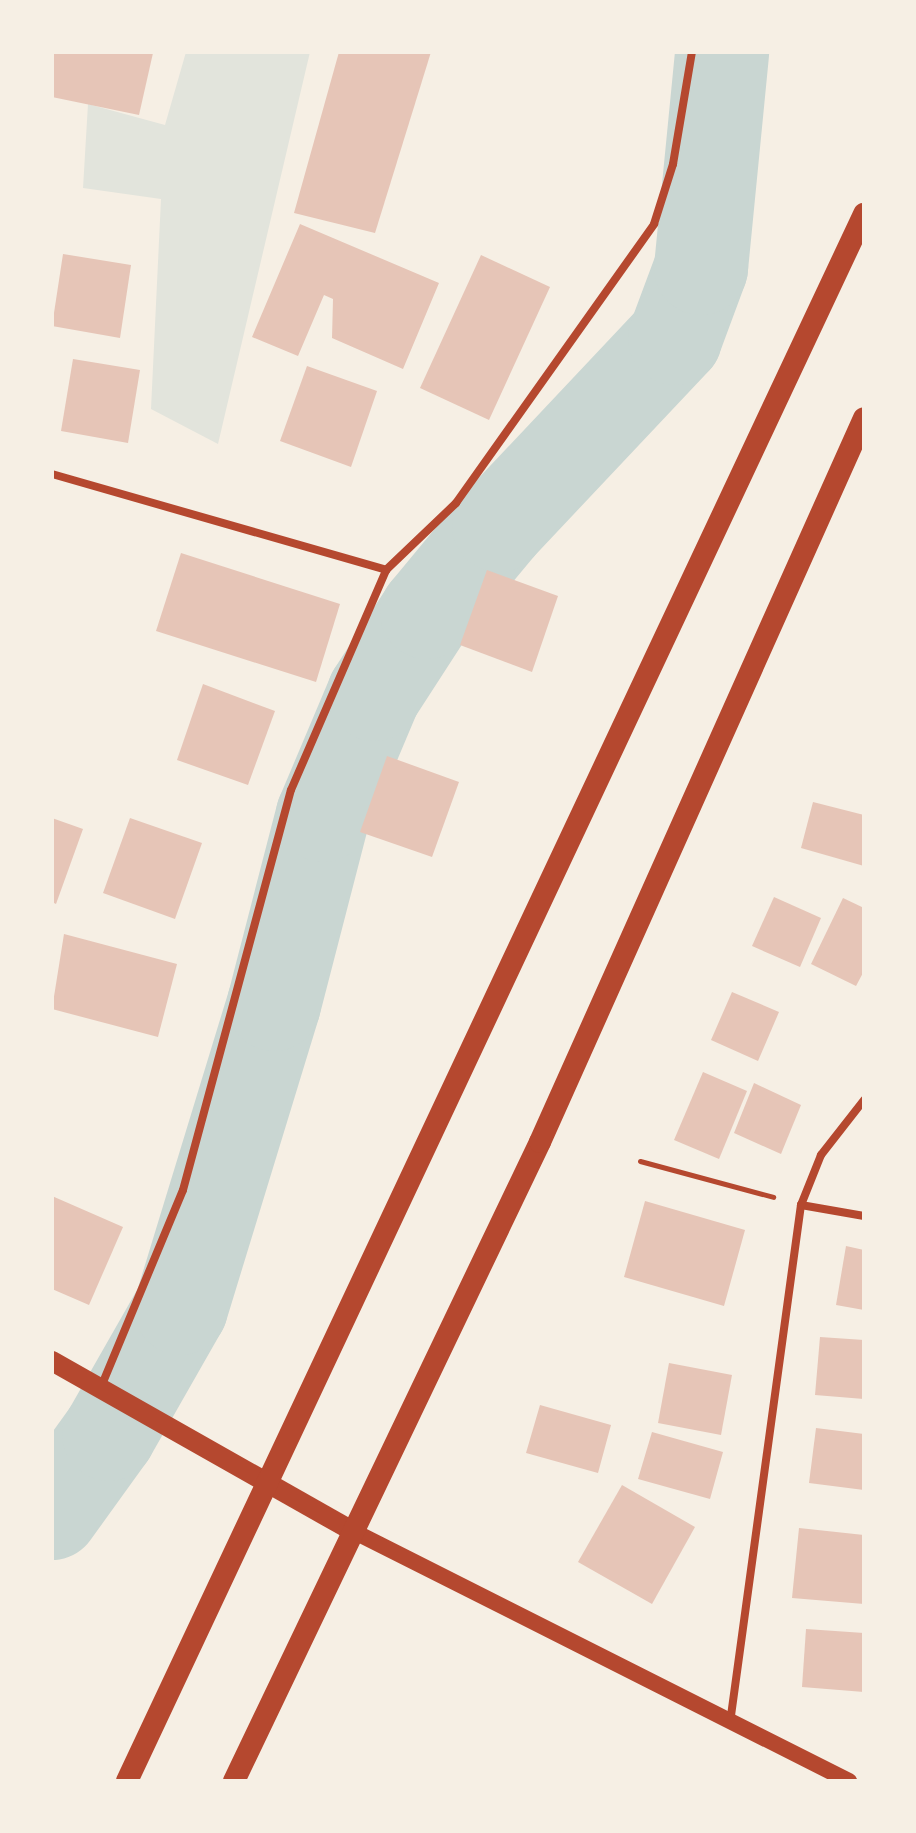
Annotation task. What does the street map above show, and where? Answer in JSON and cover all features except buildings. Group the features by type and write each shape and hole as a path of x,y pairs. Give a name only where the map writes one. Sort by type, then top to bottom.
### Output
{"highway":[{"path":"127,1781 262,1483 864,214"},
{"path":"234,1781 351,1530 540,1142 864,418"}],"main road":[{"path":"52,1361 262,1483 351,1530 849,1781"}],"street":[{"path":"100,1388 183,1190 291,790 386,570 456,503 654,224 673,164 692,52"},
{"path":"52,474 386,570"},
{"path":"730,1723 801,1205 821,1155 864,1100"},
{"path":"801,1205 864,1216"}],"path":[{"path":"640,1161 801,1205"}],"shaded area":[{"path":"186,52 310,52 218,444 151,409 161,199 83,188 88,104 165,125"}],"waterway":[{"path":"52,1513 109,1434 181,1308 274,1004 323,815 374,694 427,612 499,525 675,338 701,268 722,52"}]}
